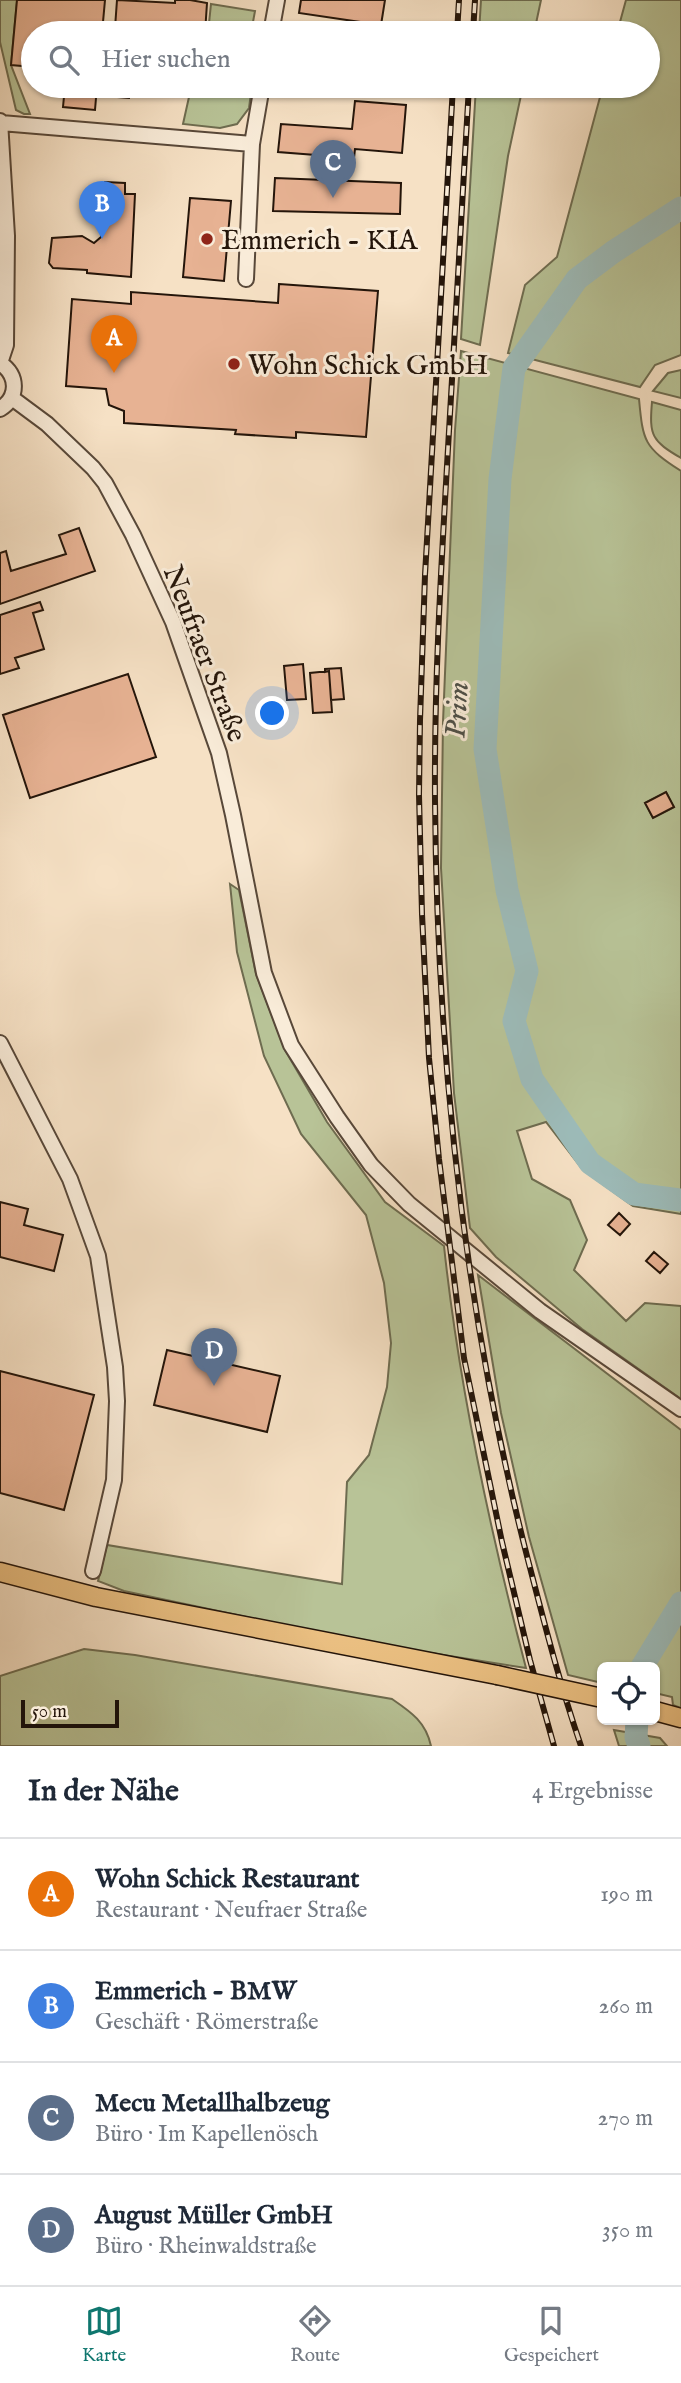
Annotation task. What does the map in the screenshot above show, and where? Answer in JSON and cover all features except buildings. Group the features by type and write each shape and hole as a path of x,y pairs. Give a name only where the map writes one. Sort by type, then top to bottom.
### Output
{"main road":[{"path":"0,1572 96,1597 597,1697"},
{"path":"660,1712 681,1718"}],"street":[{"path":"273,21 277,0"},
{"path":"246,279 252,144 260,98"},
{"path":"0,409 12,398 14,389 9,370 0,363 6,345 7,247 0,122 252,144"},
{"name":"Neufraer Straße","path":"12,398 47,424 105,483 133,535 173,622 219,753 264,973 291,1045 371,1165 410,1204 540,1311 681,1409"},
{"path":"0,1043 70,1179 98,1256 115,1367 117,1401 114,1480 93,1571"}],"green space":[{"path":"0,0 17,0 11,65 21,98 24,98 30,114 16,110 0,42"},
{"path":"481,0 541,0 537,21 480,21"},
{"path":"626,0 681,0 681,355 655,365 640,387 508,353 525,285 557,257 600,98 660,98 660,21 620,21"},
{"path":"211,4 255,11 253,21 209,21"},
{"path":"189,98 250,98 249,108 237,124 220,128 183,124"},
{"path":"475,98 520,98 508,156 480,345 461,339"},
{"path":"461,351 639,399 642,425 648,442 659,456 681,471 681,1214 633,1206 583,1170 546,1122 517,1131 532,1179 570,1200 587,1240 574,1270 626,1321 645,1303 681,1306 681,1399 582,1329 496,1257 470,1228 454,1093 441,868 443,722 455,430","holes":["666,792 674,807 653,818 645,803"]},
{"path":"681,370 681,398 653,391 668,373"},
{"path":"652,402 681,410 681,458 664,447 654,436 651,423"},
{"path":"230,884 239,890 256,974 285,1050 327,1122 385,1202 444,1246 458,1352 477,1458 526,1668 374,1644 124,1591 98,1581 107,1545 342,1584 347,1482 369,1455 387,1387 391,1343 384,1283 366,1215 301,1134 264,1056 237,952"},
{"path":"478,1275 681,1430 681,1708 673,1705 672,1697 660,1694 660,1662 597,1662 597,1682 568,1675 529,1537 501,1413"},
{"path":"84,1649 135,1655 392,1699 421,1724 431,1746 0,1746 0,1676"},
{"path":"614,1730 660,1738 667,1746 619,1746"}],"waterway":[{"name":"Prim","path":"681,208 577,279 514,368 500,479 485,749 507,890 527,971 514,1021 532,1079 590,1163 634,1194 681,1200"},
{"name":"Prim","path":"645,1662 681,1603"},
{"name":"Prim","path":"637,1725 639,1746"}],"railway":[{"path":"458,21 459,0"},
{"path":"474,21 475,0"},
{"path":"452,98 425,575 420,720 422,914 429,1058 464,1358 502,1542 554,1746"},
{"path":"468,98 437,662 435,801 441,993 458,1183 487,1372 528,1560 559,1677 581,1746"}],"place":[{"name":"Mecu Metallhalbzeug","path":"333,198"},
{"name":"Emmerich - BMW","path":"102,239"},
{"name":"Emmerich - KIA","path":"207,239"},
{"name":"Wohn Schick GmbH","path":"234,364"},
{"name":"Wohn Schick Restaurant","path":"114,373"},
{"name":"August Müller GmbH","path":"214,1386"}]}
